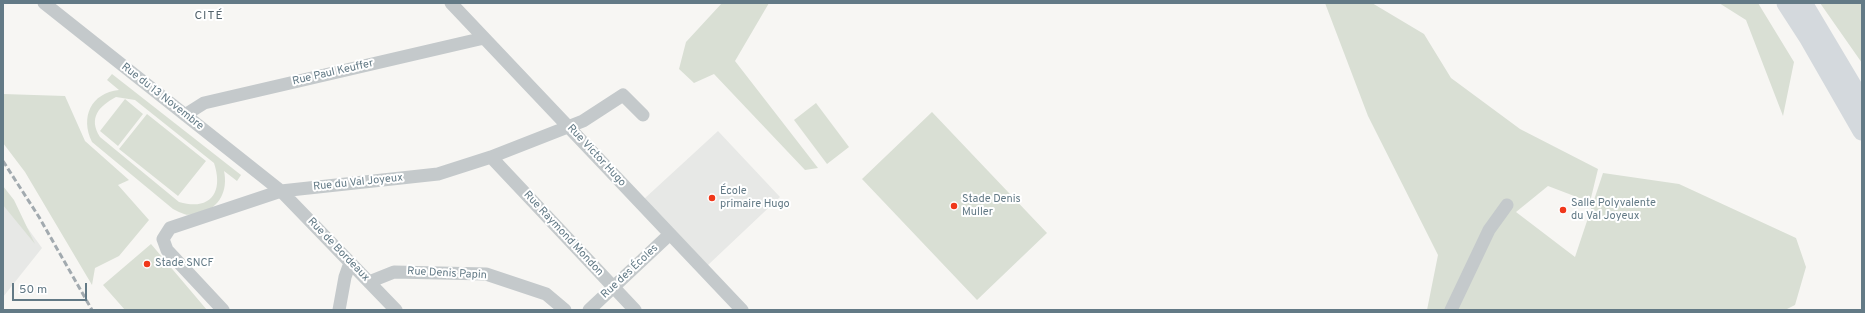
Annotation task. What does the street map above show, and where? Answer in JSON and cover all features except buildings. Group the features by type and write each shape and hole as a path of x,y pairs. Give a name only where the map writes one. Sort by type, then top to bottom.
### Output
{"highway":[{"path":"1786,3 1808,36 1862,131"},
{"path":"1803,3 1862,102"}],"street":[{"name":"Rue du 13 Novembre","path":"44,3 280,191"},
{"name":"Rue Victor Hugo","path":"451,3 742,310"},
{"name":"Rue Paul Keuffer","path":"185,114 204,103 484,38"},
{"name":"Rue du Val Joyeux","path":"223,310 167,250 163,239 170,228 280,191 438,174 491,157 568,127 583,120 623,95 644,115"},
{"name":"Rue Raymond Mondon","path":"491,157 635,310"},
{"name":"Rue de Bordeaux","path":"280,191 396,310"},
{"path":"1451,310 1488,230 1507,205"},
{"name":"Rue des Écoles","path":"589,310 670,234"},
{"path":"339,310 345,277 350,263"},
{"name":"Rue Denis Papin","path":"369,282 394,272 486,274 546,294 566,310"}],"shaded area":[{"path":"722,3 769,3 735,61 818,168 805,170 714,74 694,83 679,69 686,42"},
{"path":"1325,3 1372,3 1424,34 1451,78 1520,129 1598,169 1590,202 1548,186 1516,212 1575,257 1603,173 1679,184 1796,238 1806,267 1795,305 1785,310 1427,310 1438,255 1368,116"},
{"path":"1719,3 1758,3 1794,62 1783,116 1746,20"},
{"path":"1820,3 1862,3 1862,63"},
{"path":"112,74 241,175 237,181 224,171 225,185 221,197 213,207 207,211 190,215 186,215 173,209 92,142 87,124 90,108 101,96 109,92 119,90 107,80","holes":["116,97 135,100 214,163 217,174 217,183 212,197 206,202 199,204 179,202 100,137 95,124 95,118 100,109"]},
{"path":"3,94 65,96 85,141 129,180 118,185 149,220 119,256 95,268 92,285 25,172 3,143"},
{"path":"125,99 143,114 118,146 100,131"},
{"path":"816,103 849,147 827,164 794,120"},
{"name":"Stade Denis Muller","path":"932,112 1047,233 977,300 862,179"},
{"path":"147,114 206,161 178,196 119,149"},
{"name":"École primaire Hugo","path":"718,131 780,197 708,265 644,199"},
{"path":"3,186 14,200 35,244 3,205"},
{"path":"3,194 42,248 3,297"},
{"name":"Stade SNCF","path":"151,244 207,310 125,310 103,285"}],"railway":[{"path":"3,161 39,217 92,310"}],"place":[{"name":"École primaire Hugo","path":"712,198"},
{"name":"Stade Denis Muller","path":"954,206"},
{"name":"Salle Polyvalente du Val Joyeux","path":"1563,210"},
{"name":"Stade SNCF","path":"147,264"}],"district":[{"name":"CITÉ","path":"209,17"}]}
